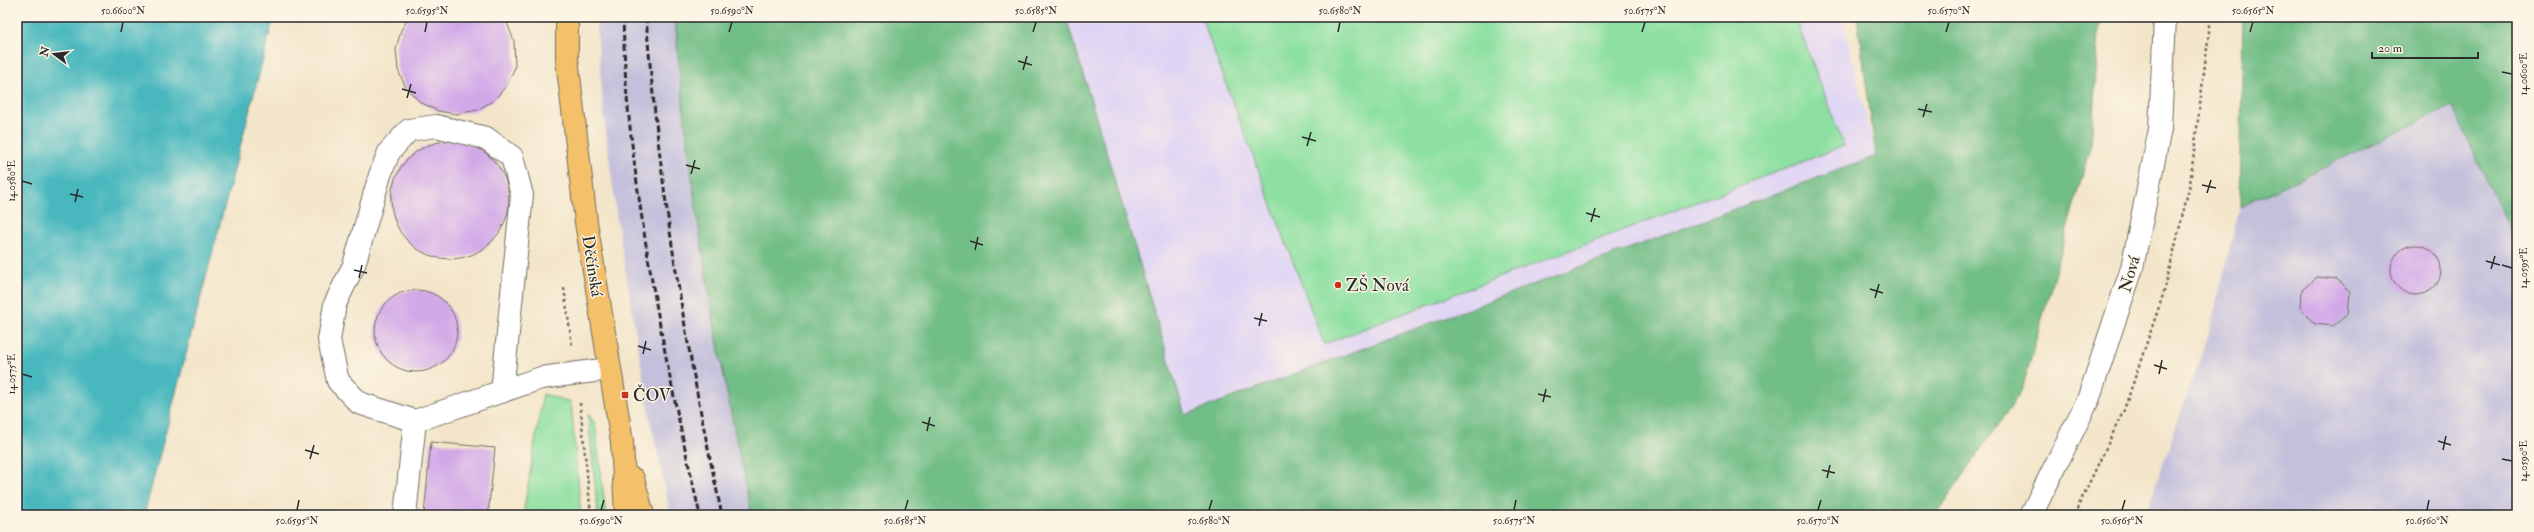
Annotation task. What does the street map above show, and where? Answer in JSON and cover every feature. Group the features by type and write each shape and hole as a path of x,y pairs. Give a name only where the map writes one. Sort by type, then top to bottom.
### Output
{"main road":[{"name":"Děčínská","path":"567,17 567,59 586,222 622,442 626,515"},
{"path":"622,442 643,515"}],"street":[{"name":"Nová","path":"2031,515 2088,400 2132,268 2160,129 2165,17"},
{"path":"502,392 522,195 512,157 486,138 436,126 409,130 389,152 380,175 354,265 335,304 330,340 338,381 359,403 415,421 502,392 541,378 609,369"},
{"path":"405,515 415,421"}],"path":[{"path":"580,410 591,515"}],"shaded area":[{"path":"596,17 675,17 682,100 729,409 752,515 671,515 651,424 617,220 603,108"},
{"name":"ZŠ Nová","path":"1066,17 1842,17 1876,156 1185,415"},
{"path":"2452,106 2517,245 2517,515 2145,515 2208,336 2240,207"}],"green space":[{"path":"675,17 1066,17 1185,415 1876,156 1857,17 2100,17 2091,144 2022,390 1935,515 752,515 715,329 705,267 687,142"},
{"name":"ZŠ Nová","path":"1201,17 1795,17 1844,146 1324,344"},
{"path":"2243,17 2517,17 2517,245 2452,106 2240,207"},
{"path":"543,394 571,402 581,515 523,515"},
{"path":"588,413 595,424 606,515 598,515"}],"water":[{"path":"17,17 274,17 144,515 17,515"}],"building":[{"path":"409,17 502,17 507,23 514,41 515,67 507,85 494,100 477,110 457,114 438,111 420,102 406,88 398,70 396,49 401,30"},
{"path":"450,141 473,145 492,158 505,177 509,200 505,223 492,242 473,255 450,259 427,255 408,242 395,223 391,200 395,177 408,158 427,145"},
{"path":"2416,245 2425,247 2436,256 2441,270 2439,279 2430,290 2416,295 2407,293 2396,284 2391,270 2393,261 2402,250"},
{"path":"2317,277 2337,279 2350,293 2348,314 2333,326 2315,324 2301,310 2302,290"},
{"path":"408,290 424,290 439,296 451,308 457,323 457,339 451,354 439,366 424,372 408,372 393,366 381,354 375,339 375,323 381,308 393,296"},
{"path":"431,442 495,448 488,515 424,515"}],"railway":[{"path":"623,17 628,108 641,211 667,363 700,515"},
{"path":"646,17 658,142 675,267 697,391 722,515"}],"place":[{"name":"ZŠ Nová","path":"1338,285"},
{"name":"ČOV","path":"625,395"}]}
